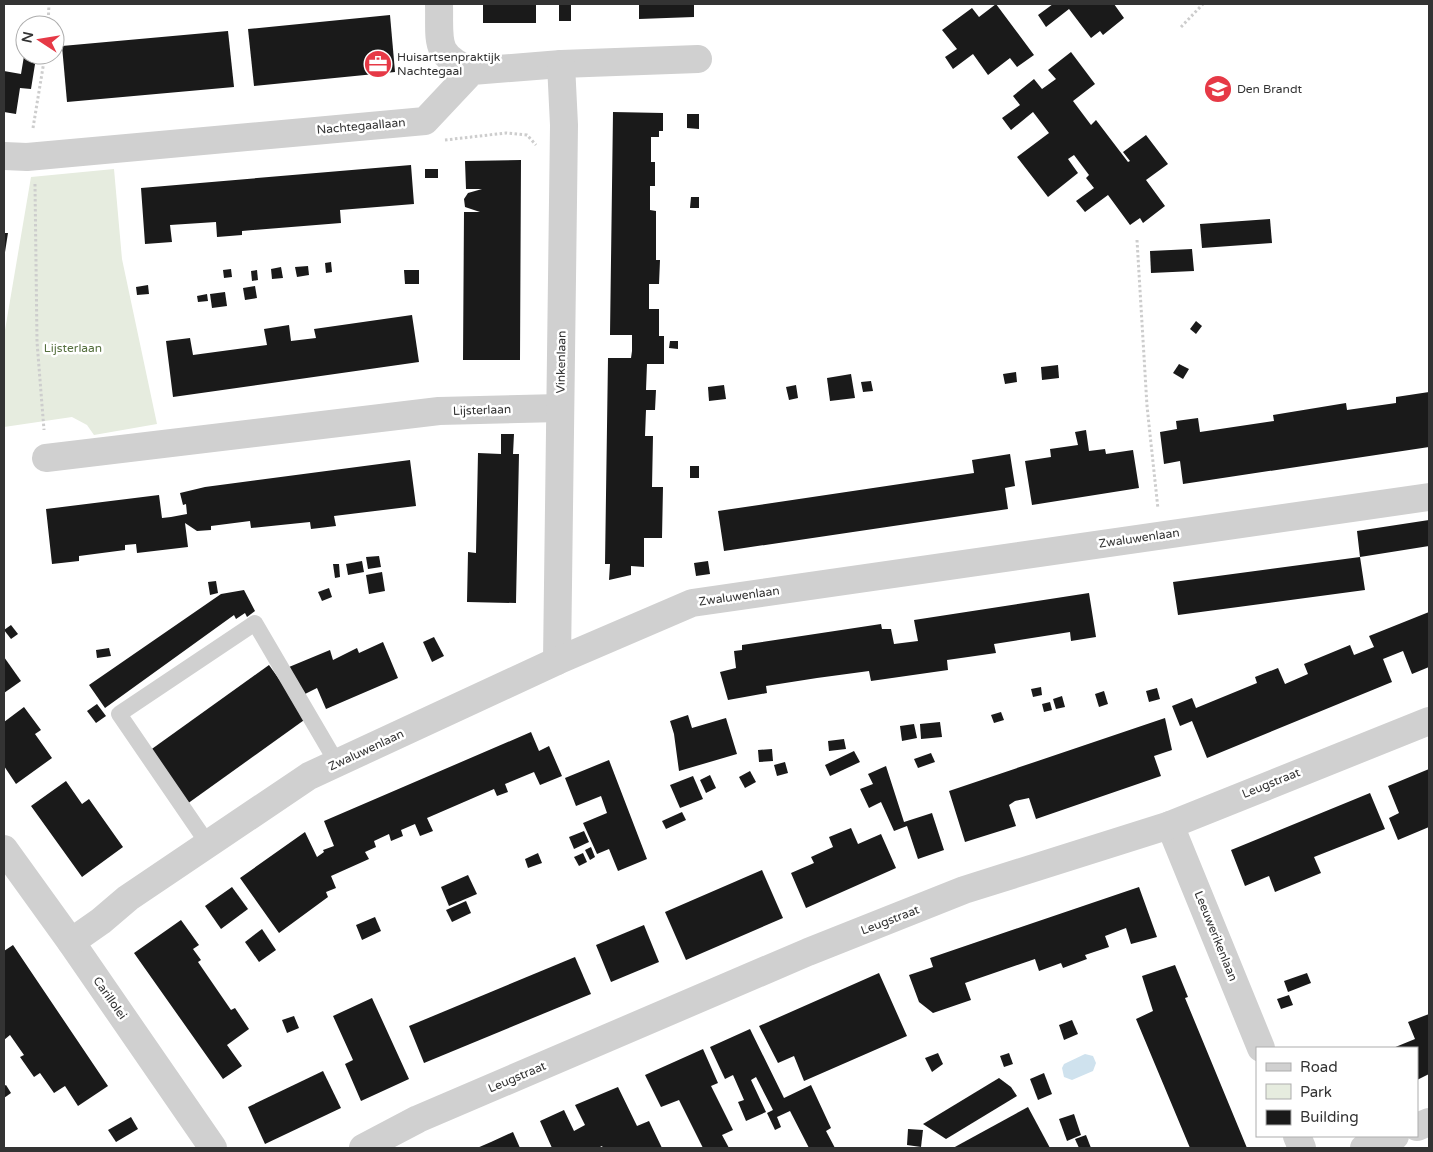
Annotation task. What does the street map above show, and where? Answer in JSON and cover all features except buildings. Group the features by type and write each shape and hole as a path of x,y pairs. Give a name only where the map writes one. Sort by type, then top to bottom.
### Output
{"street":[{"path":"439,4 440,46 451,62 472,70 561,64 698,59"},
{"name":"Vinkenlaan","path":"557,661 564,125 561,64"},
{"name":"Nachtegaallaan","path":"4,156 35,156 425,121 472,70"},
{"name":"Lijsterlaan","path":"46,458 439,411 560,408"},
{"name":"Zwaluwenlaan","path":"71,942 128,898 309,776 557,661 692,603 1429,497"},
{"name":"Leugstraat","path":"363,1148 418,1119 808,952 964,890 1170,824 1429,721"},
{"name":"Leeuwerikenlaan","path":"1170,824 1261,1047"},
{"name":"Carillolei","path":"4,849 71,942 213,1148"},
{"path":"1364,1148 1392,1137"}],"lane":[{"path":"208,844 119,714 255,623 337,763"}],"path":[{"path":"1181,27 1202,4"},
{"path":"43,65 32,130 35,156 37,342 46,458"},
{"path":"441,140 506,133 527,134 541,150"},
{"path":"1137,240 1147,406 1161,535"}],"green space":[{"name":"Lijsterlaan","path":"114,169 122,259 157,424 94,435 87,425 72,417 4,427 4,336 31,177"}],"water":[{"path":"1085,1054 1093,1056 1096,1063 1093,1071 1072,1080 1064,1077 1062,1068 1064,1064"}],"place":[{"name":"Huisartsenpraktijk Nachtegaal","path":"378,64"},
{"name":"Den Brandt","path":"1218,89"}]}
